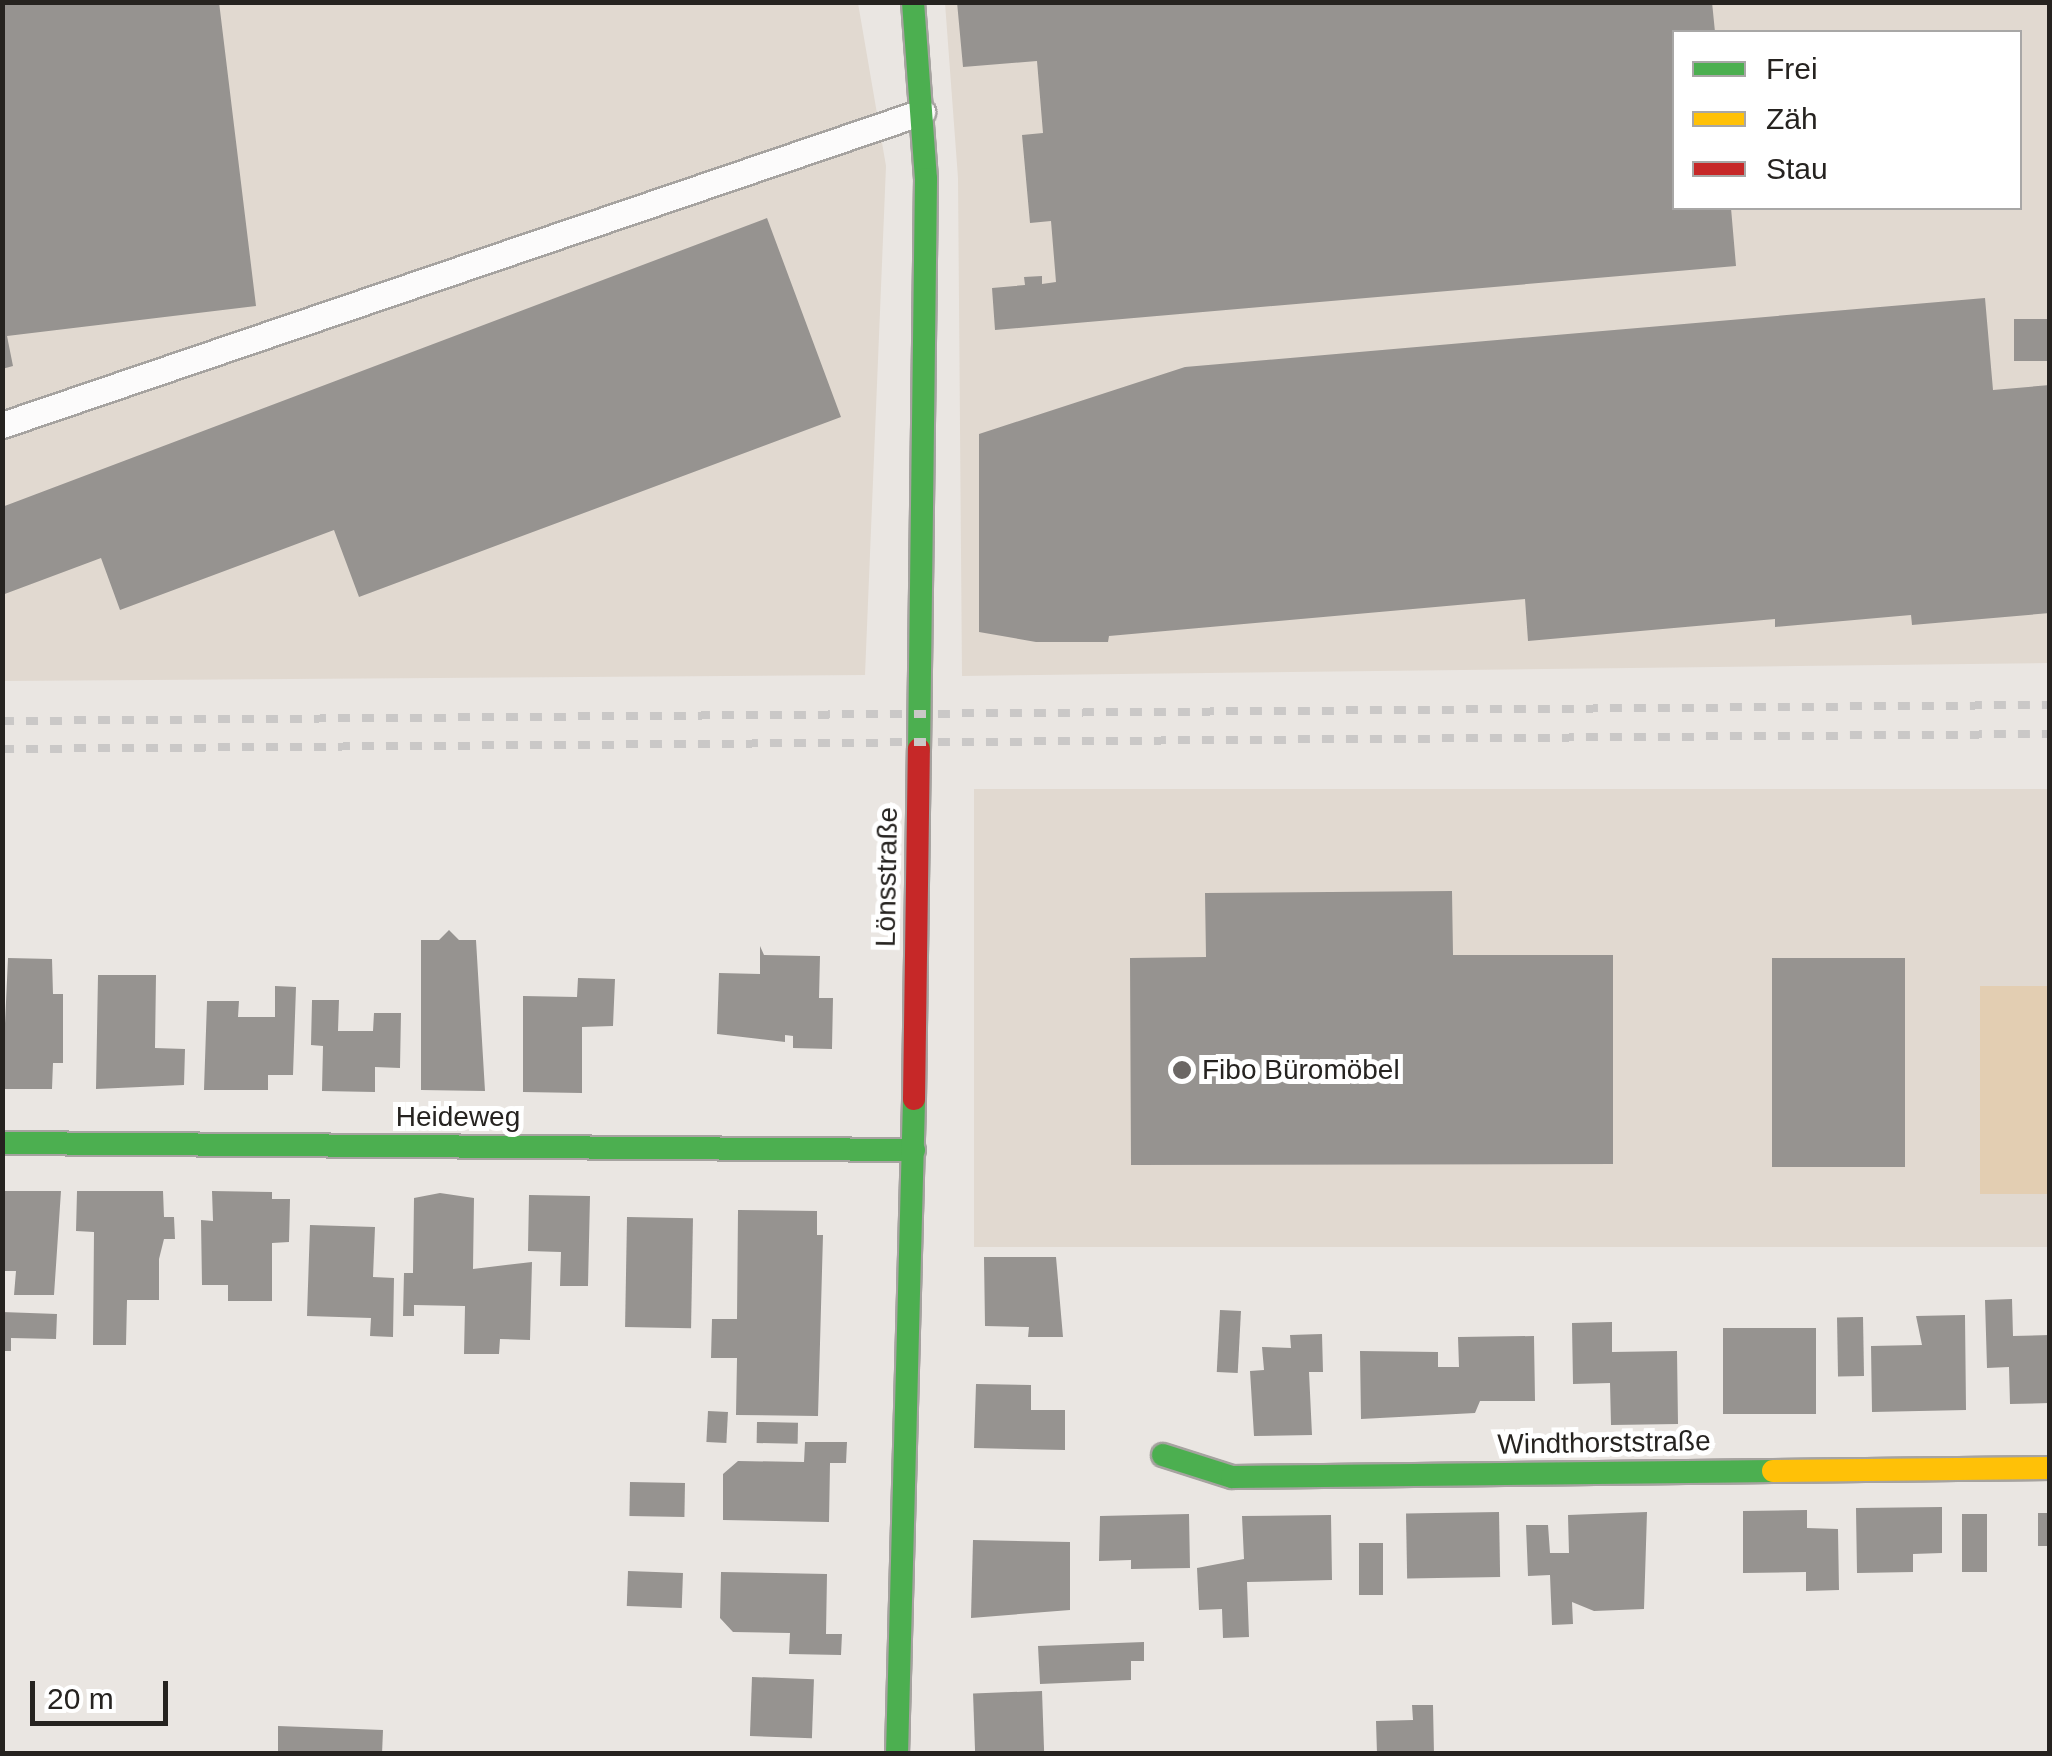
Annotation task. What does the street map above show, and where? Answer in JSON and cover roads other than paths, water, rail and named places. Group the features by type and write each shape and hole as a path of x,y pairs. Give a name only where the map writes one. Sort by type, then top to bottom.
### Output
{"street":[{"name":"Lönsstraße","path":"897,1754 914,1150 922,112 913,2"},
{"name":"Heideweg","path":"2,1143 914,1150"},
{"name":"Windthorststraße","path":"1163,1455 1232,1476 2050,1468"}],"lane":[{"path":"2,424 922,112"}],"railway":[{"path":"2,721 2050,705"},
{"path":"2,749 2050,734"}],"place":[{"name":"Fibo Büromöbel","path":"1182,1070"}]}
